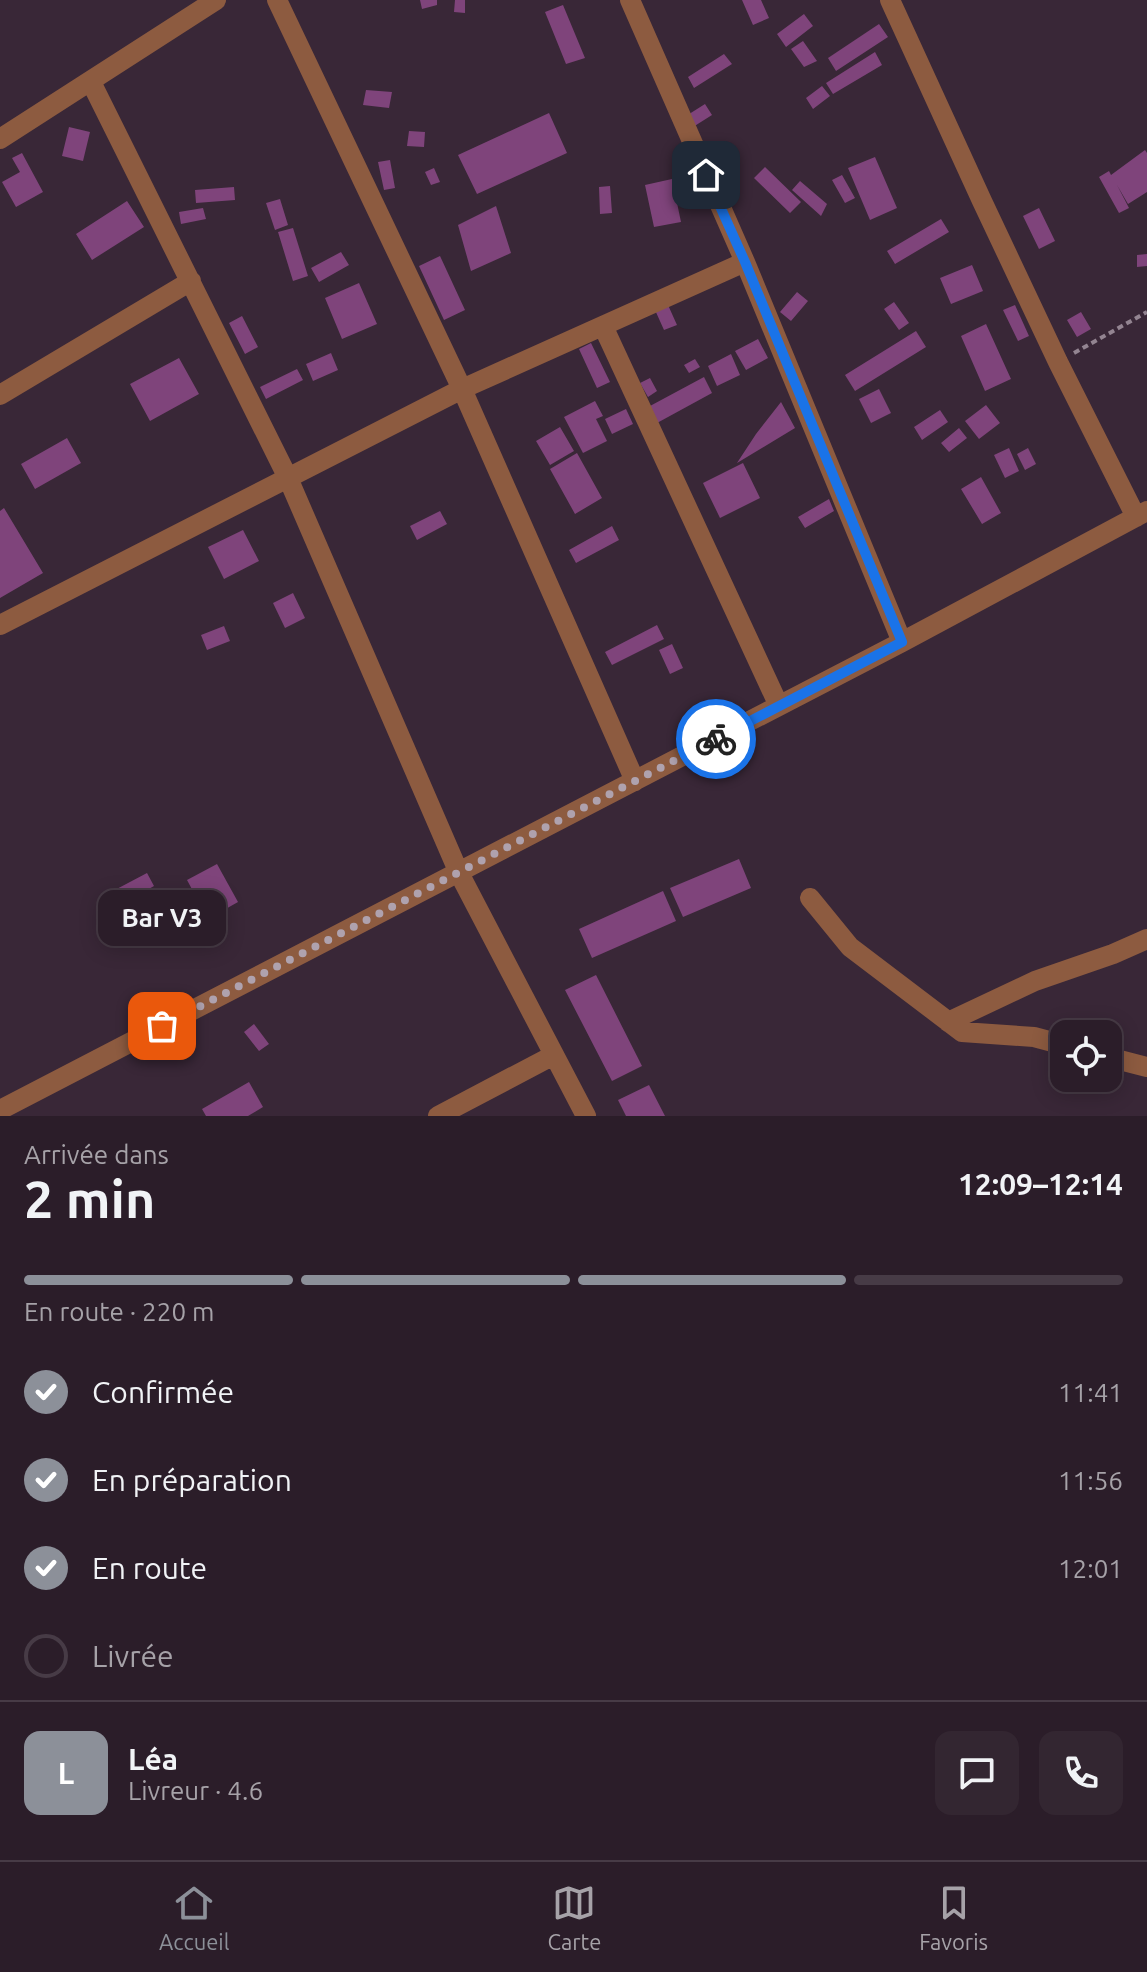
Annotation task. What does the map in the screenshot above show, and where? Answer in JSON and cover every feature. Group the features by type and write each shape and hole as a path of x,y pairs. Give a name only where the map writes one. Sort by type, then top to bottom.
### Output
{"street":[{"path":"0,139 216,0"},
{"path":"277,0 462,389 635,781"},
{"path":"630,0 745,262 902,642"},
{"path":"0,1110 902,642 1141,514 1058,362 890,0"},
{"path":"91,82 288,478 459,873 586,1116"},
{"path":"0,625 462,389 745,262"},
{"path":"0,395 191,281"},
{"path":"603,326 779,706"},
{"path":"810,898 850,947 962,1032 1034,1037 1050,1041"},
{"path":"948,1022 1035,981 1147,939"},
{"path":"438,1116 554,1055"},
{"path":"1122,1061 1147,1067"}],"path":[{"path":"1058,362 1147,312"}],"building":[{"path":"420,0 437,0 437,5 422,9"},
{"path":"455,0 465,0 465,13 454,12"},
{"path":"742,0 761,0 769,18 753,25"},
{"path":"563,5 585,58 566,64 545,12"},
{"path":"804,14 813,26 786,47 777,34"},
{"path":"879,24 888,37 836,71 828,58"},
{"path":"803,41 817,61 804,67 791,49"},
{"path":"875,52 882,65 833,94 826,83"},
{"path":"724,54 732,64 694,88 688,77"},
{"path":"822,86 830,96 813,109 806,98"},
{"path":"366,90 392,92 389,108 363,105"},
{"path":"705,104 712,115 693,127 686,116"},
{"path":"549,113 567,153 477,194 458,155"},
{"path":"69,127 90,132 83,161 62,156"},
{"path":"409,131 425,132 424,147 407,146"},
{"path":"1145,150 1147,192 1128,204 1117,185 1129,208 1119,213 1099,177 1109,171 1111,175"},
{"path":"22,153 43,192 16,207 2,182 20,172 12,158"},
{"path":"875,157 897,208 870,220 848,168"},
{"path":"390,160 395,188 384,190 378,162"},
{"path":"765,167 801,202 790,213 754,178"},
{"path":"434,168 440,182 431,185 425,172"},
{"path":"842,175 855,198 845,203 832,180"},
{"path":"672,179 681,222 654,227 645,185"},
{"path":"800,181 827,204 821,216 792,190"},
{"path":"610,186 612,213 600,214 599,187"},
{"path":"234,187 235,200 196,203 195,190"},
{"path":"280,199 288,225 275,230 266,203"},
{"path":"127,201 144,227 92,260 76,234"},
{"path":"496,206 511,253 471,271 458,225"},
{"path":"203,208 206,219 181,224 179,212"},
{"path":"1039,208 1055,241 1039,249 1023,216"},
{"path":"941,219 949,232 895,264 887,251"},
{"path":"293,228 308,276 293,281 278,232"},
{"path":"341,252 349,265 319,282 311,268"},
{"path":"1147,254 1147,266 1137,267 1137,255"},
{"path":"440,256 465,310 444,320 419,266"},
{"path":"972,265 983,291 951,304 940,278"},
{"path":"359,283 377,324 342,339 325,298"},
{"path":"797,292 808,301 791,321 780,312"},
{"path":"894,302 909,323 899,330 884,309"},
{"path":"668,305 677,325 664,330 655,310"},
{"path":"1015,305 1029,336 1018,341 1003,310"},
{"path":"1081,312 1091,329 1077,337 1067,320"},
{"path":"242,316 258,347 245,354 229,323"},
{"path":"986,324 1011,379 985,391 961,336"},
{"path":"916,331 926,347 855,391 845,375"},
{"path":"758,339 768,358 746,370 735,351"},
{"path":"591,343 610,382 597,388 579,349"},
{"path":"331,353 338,370 313,381 306,364"},
{"path":"731,354 740,375 717,386 708,366"},
{"path":"179,358 199,394 150,421 130,384"},
{"path":"695,359 700,367 689,373 684,365"},
{"path":"297,369 303,380 266,399 260,387"},
{"path":"704,377 712,393 657,423 650,406"},
{"path":"650,378 657,391 648,397 640,383"},
{"path":"879,389 891,413 871,423 859,399"},
{"path":"595,401 603,416 596,419 607,441 583,453 564,417"},
{"path":"781,402 795,428 737,463 756,434"},
{"path":"986,405 1000,423 979,439 965,421"},
{"path":"626,409 633,424 612,434 605,419"},
{"path":"940,410 948,422 922,440 914,427"},
{"path":"560,427 574,451 550,465 536,441"},
{"path":"959,428 967,438 949,452 941,443"},
{"path":"67,438 81,463 35,489 21,464"},
{"path":"1009,448 1019,471 1005,478 994,455"},
{"path":"1028,448 1036,464 1025,470 1017,454"},
{"path":"577,453 602,498 575,514 550,469"},
{"path":"743,463 760,498 720,518 703,483"},
{"path":"981,477 1001,513 982,524 961,489"},
{"path":"829,499 834,511 805,528 798,517"},
{"path":"4,508 43,573 0,598 0,511"},
{"path":"440,511 447,524 417,540 410,526"},
{"path":"612,526 619,540 576,563 569,550"},
{"path":"243,530 259,561 224,579 208,547"},
{"path":"293,593 305,618 285,628 273,603"},
{"path":"657,625 664,639 612,665 605,652"},
{"path":"224,626 230,641 207,650 201,635"},
{"path":"672,644 683,668 670,674 659,650"},
{"path":"739,859 751,888 683,917 670,888"},
{"path":"217,864 238,902 208,919 187,880"},
{"path":"147,873 154,886 119,906 111,892"},
{"path":"663,891 676,921 592,958 579,929"},
{"path":"596,975 642,1066 612,1081 565,990"},
{"path":"254,1024 269,1044 259,1051 244,1032"},
{"path":"249,1082 263,1107 248,1116 206,1116 202,1109"},
{"path":"649,1085 665,1116 626,1116 618,1100"}],"way so far":[{"path":"162,1026 716,739"}],"place":[{"name":"Bar V3","path":"162,1026"}],"route":[{"path":"706,175 902,642 716,739"}]}
